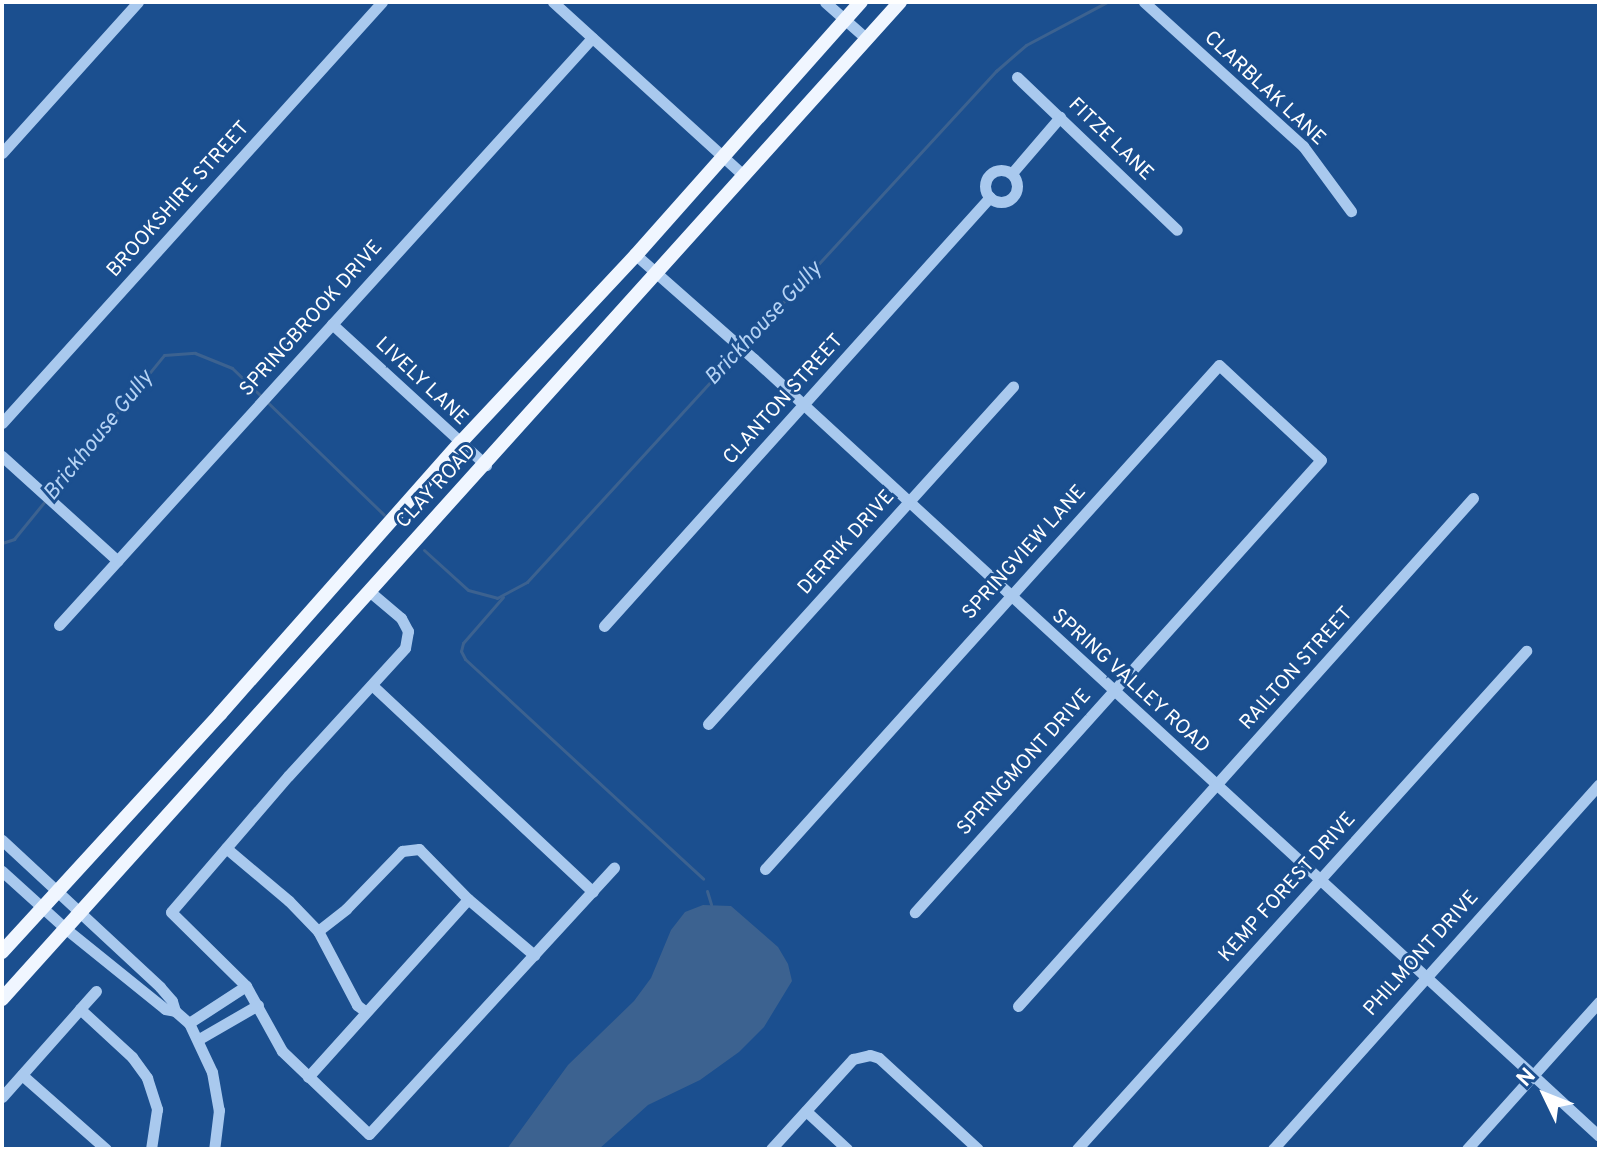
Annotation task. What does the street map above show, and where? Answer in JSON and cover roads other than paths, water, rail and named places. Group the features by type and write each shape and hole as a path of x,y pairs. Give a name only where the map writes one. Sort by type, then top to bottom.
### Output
{"main road":[{"name":"CLAY ROAD","path":"2,952 220,714 461,442 636,255 861,2"},
{"name":"CLAY ROAD","path":"2,999 900,2"},
{"path":"220,714 239,735"}],"street":[{"path":"2,153 138,2"},
{"name":"BROOKSHIRE STREET","path":"2,423 382,2"},
{"path":"553,2 744,176"},
{"path":"825,2 867,39"},
{"name":"CLARBLAK LANE","path":"1144,2 1303,146 1351,211"},
{"name":"SPRINGBROOK DRIVE","path":"59,625 592,38"},
{"name":"FITZE LANE","path":"1017,77 1177,230"},
{"name":"CLANTON STREET","path":"1012,173 1060,117"},
{"name":"CLANTON STREET","path":"1000,169 1012,173 1017,184 1013,196 1002,202 990,197 985,186 989,175 1000,169"},
{"name":"CLANTON STREET","path":"604,626 990,197"},
{"name":"SPRING VALLEY ROAD","path":"636,255 736,342 907,503 1599,1136"},
{"name":"LIVELY LANE","path":"332,324 486,465"},
{"name":"SPRINGVIEW LANE","path":"765,869 1219,365 1321,460"},
{"name":"DERRIK DRIVE","path":"708,724 1013,387"},
{"path":"2,456 118,561"},
{"name":"SPRINGMONT DRIVE","path":"915,912 1321,460"},
{"name":"RAILTON STREET","path":"1018,1006 1473,498"},
{"path":"369,591 401,618 408,631 405,648 171,912 246,986 282,1051 369,1134 614,868"},
{"name":"KEMP FOREST DRIVE","path":"1077,1149 1526,651"},
{"path":"373,686 593,892"},
{"name":"PHILMONT DRIVE","path":"1273,1149 1599,784"},
{"path":"2,840 160,987 172,1001 175,1011"},
{"path":"226,848 289,901 318,931 357,1005 366,1012"},
{"path":"318,931 346,909 402,851 419,849 468,899 534,955"},
{"path":"2,871 66,929 165,1009 175,1011 189,1023 212,1072 219,1110 214,1149"},
{"path":"308,1077 468,899"},
{"path":"189,1023 246,986"},
{"path":"2,1097 96,991"},
{"path":"1467,1149 1599,1002"},
{"path":"199,1039 258,1005"},
{"path":"80,1009 132,1057 147,1078 157,1109 151,1149"},
{"path":"771,1149 853,1059 870,1055 879,1058 978,1149"},
{"path":"22,1075 106,1149"},
{"path":"806,1111 847,1149"}],"water":[{"path":"703,905 731,906 778,947 788,964 792,981 764,1027 739,1052 700,1080 648,1105 599,1149 507,1149 568,1065 634,1001 651,978 671,930 685,912"}],"waterway":[{"name":"Brickhouse Gully","path":"743,346 996,71 1026,45 1107,2"},
{"name":"Brickhouse Gully","path":"424,550 468,590 497,598 527,582 738,352"},
{"name":"Brickhouse Gully","path":"2,543 14,539 164,355 195,353 232,368 384,515"},
{"path":"503,597 463,643 461,651 465,659 703,879"},
{"path":"707,891 711,904"}]}
